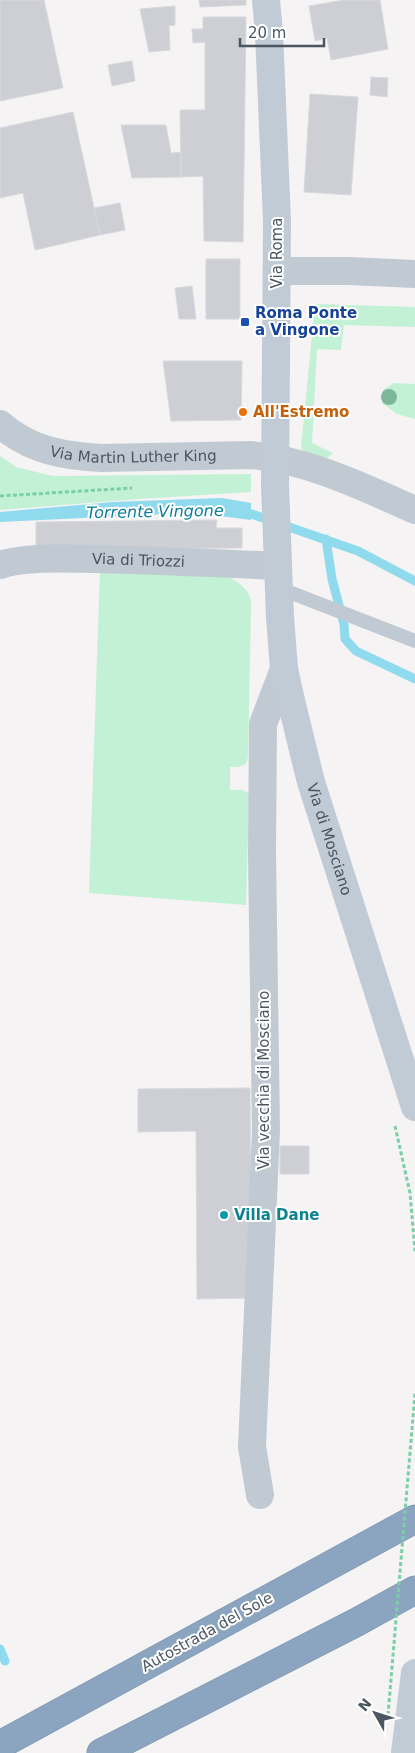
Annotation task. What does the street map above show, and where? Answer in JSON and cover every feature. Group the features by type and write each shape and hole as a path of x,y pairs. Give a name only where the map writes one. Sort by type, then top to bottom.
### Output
{"highway":[{"name":"Autostrada del Sole","path":"0,1746 415,1519"},
{"path":"101,1753 357,1622 415,1590"}],"main road":[{"name":"Via Roma","path":"266,0 277,211 275,486 278,577"},
{"name":"Via di Mosciano","path":"278,577 284,669 292,709 311,782 415,1107"},
{"path":"405,1753 409,1700"}],"street":[{"path":"277,271 348,271 415,274"},
{"name":"Via Martin Luther King","path":"0,424 32,446 77,457 251,455 275,457 346,480 415,510"},
{"name":"Via di Triozzi","path":"0,565 11,562 69,559 197,561 278,577"},
{"name":"Via vecchia di Mosciano","path":"260,1495 252,1447 266,1130 262,853 264,724 284,669"}],"lane":[{"path":"278,577 415,641"}],"path":[{"path":"409,1700 415,1393"}],"green space":[{"path":"315,304 415,307 415,327 344,325 341,350 317,349 312,443 333,453 329,457 320,460 308,456 301,448"},
{"path":"394,383 415,384 415,419 397,414 382,403 383,390"},
{"path":"0,456 16,467 53,476 251,474 251,492 0,510"},
{"path":"100,570 221,572 242,585 250,597 248,757 246,764 230,767 230,790 243,790 248,793 249,797 246,905 89,893"}],"water":[{"path":"222,498 251,503 251,520 204,514 167,514 0,522 0,512 113,502"}],"building":[{"path":"0,0 44,0 63,88 0,101"},
{"path":"199,0 246,0 246,5 200,7"},
{"path":"344,0 380,0 388,49 331,60 327,38 315,41 309,6"},
{"path":"175,6 175,25 169,26 170,50 149,52 140,9"},
{"path":"203,17 246,17 243,242 204,241 203,176 181,177 180,110 205,110 205,42 193,43 192,29 203,29"},
{"path":"132,61 135,81 112,86 108,65"},
{"path":"371,77 388,78 387,97 370,95"},
{"path":"310,94 358,97 351,195 304,192"},
{"path":"73,112 100,235 35,250 23,193 0,198 0,128"},
{"path":"121,125 166,125 171,153 182,152 181,177 132,178"},
{"path":"120,203 125,230 100,235 94,208"},
{"path":"206,259 240,259 240,319 206,319"},
{"path":"192,286 196,319 179,319 175,288"},
{"path":"163,361 242,361 241,420 171,421"},
{"path":"217,520 216,528 242,528 242,548 36,549 36,522"},
{"name":"Villa Dane","path":"250,1088 251,1298 197,1299 196,1131 138,1132 138,1089"},
{"path":"280,1146 309,1146 309,1174 280,1174"}],"waterway":[{"name":"Torrente Vingone","path":"240,510 358,551 415,581"},
{"path":"326,539 332,579 344,624 345,639 356,651 415,679"},
{"path":"0,1649 5,1661"}],"place":[{"name":"Roma Ponte a Vingone","path":"245,322"},
{"name":"All'Estremo","path":"243,412"},
{"name":"Villa Dane","path":"224,1215"}]}
